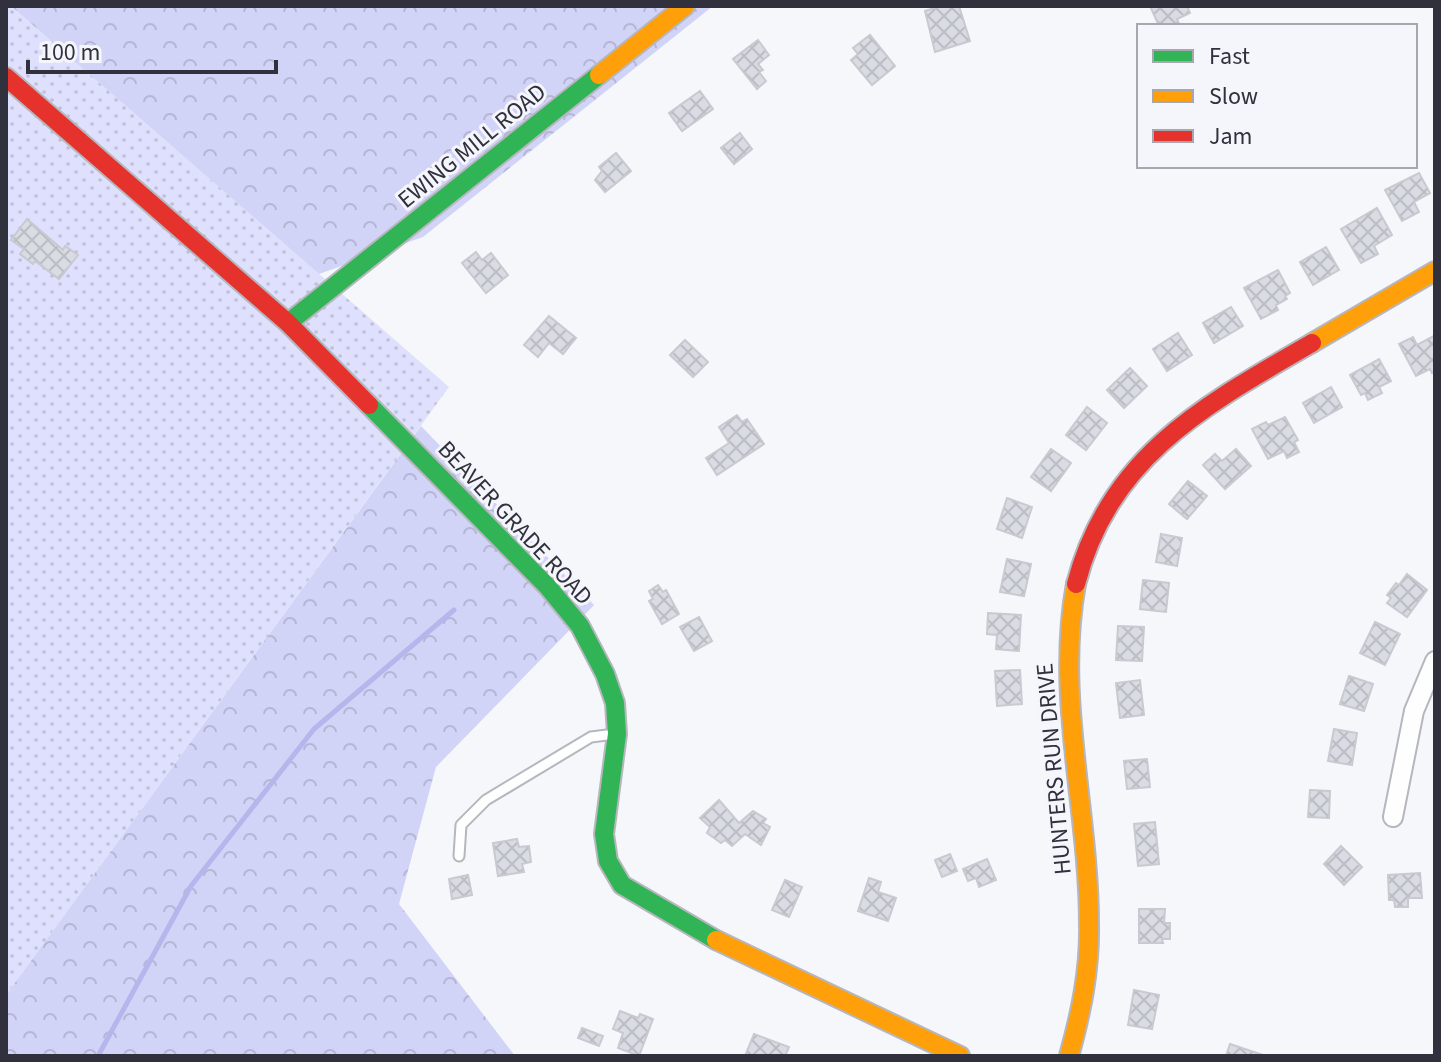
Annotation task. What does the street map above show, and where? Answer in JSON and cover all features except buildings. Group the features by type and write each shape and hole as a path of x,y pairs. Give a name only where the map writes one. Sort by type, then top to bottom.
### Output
{"street":[{"name":"EWING MILL ROAD","path":"288,323 685,6"},
{"name":"BEAVER GRADE ROAD","path":"6,77 288,323 548,587 580,626 605,674 615,703 617,734 604,834 608,861 622,885 706,935 954,1055"},
{"name":"HUNTERS RUN DRIVE","path":"1069,1056 1086,990 1091,941 1068,679 1070,620 1076,582 1086,549 1106,507 1131,472 1173,429 1213,400 1435,271"},
{"path":"1393,817 1414,711 1435,661"}],"lane":[{"path":"459,856 461,825 486,800 591,737 617,734"}],"shaded area":[{"path":"6,6 11,6 449,387 6,995"}],"green space":[{"path":"11,6 713,6 423,237 319,274"},
{"path":"421,426 594,605 436,767 399,904 515,1056 6,1056 6,995"}],"waterway":[{"path":"98,1056 191,886 314,729 454,610"}],"traffic: fast":[{"path":"288,323 599,75"},
{"path":"369,405 548,587 580,626 605,674 615,703 617,734 604,834 608,861 622,885 716,940"}],"traffic: slow":[{"path":"599,75 685,6"},
{"path":"1312,343 1435,271"},
{"path":"1069,1056 1084,991 1089,941 1088,881 1069,669 1076,584"},
{"path":"716,940 960,1056"}],"traffic: jam":[{"path":"6,77 288,323 369,405"},
{"path":"1076,584 1091,539 1112,501 1137,468 1166,439 1199,413 1312,343"}]}
